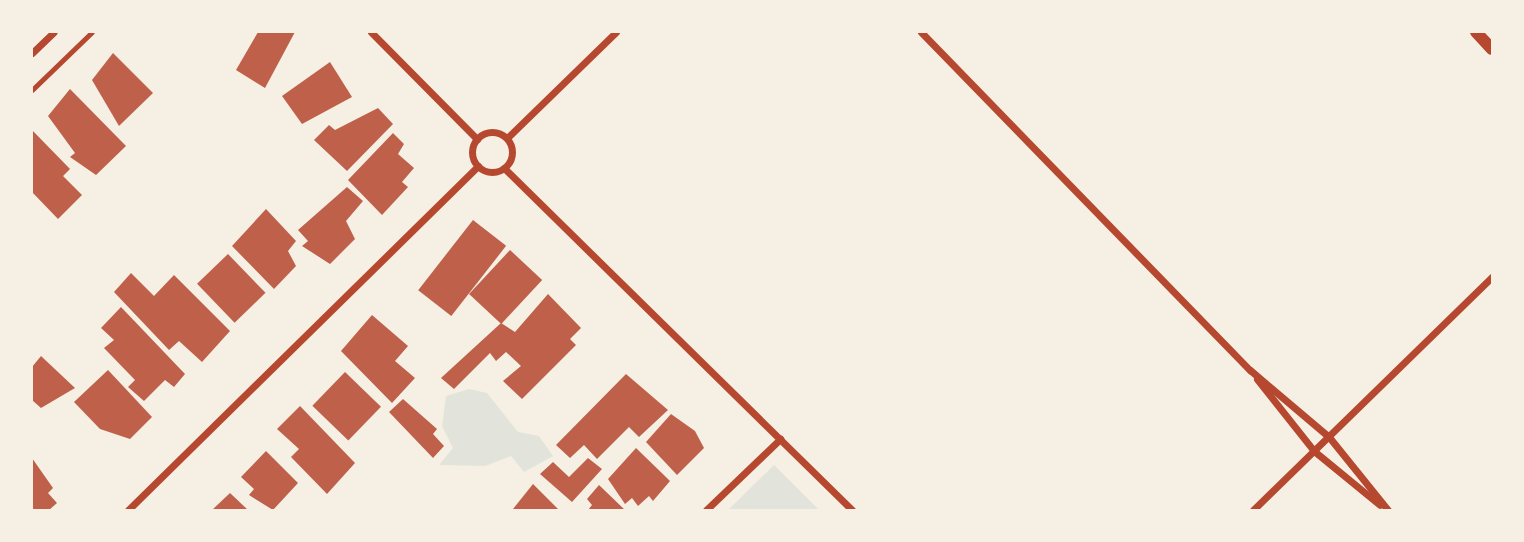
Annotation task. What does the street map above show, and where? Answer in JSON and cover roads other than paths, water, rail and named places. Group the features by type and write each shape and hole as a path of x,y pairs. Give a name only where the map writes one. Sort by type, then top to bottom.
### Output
{"street":[{"path":"32,53 54,32"},
{"path":"370,32 477,139"},
{"path":"507,138 616,32"},
{"path":"921,32 1250,370 1329,437 1388,510"},
{"path":"1476,32 1493,49"},
{"path":"489,132 507,138 512,150 505,168 492,172 478,166 472,153 477,139 489,132"},
{"path":"128,510 478,166"},
{"path":"505,168 852,510"},
{"path":"1253,510 1493,277"},
{"path":"1250,370 1314,451 1388,510"},
{"path":"706,510 780,439"}]}
